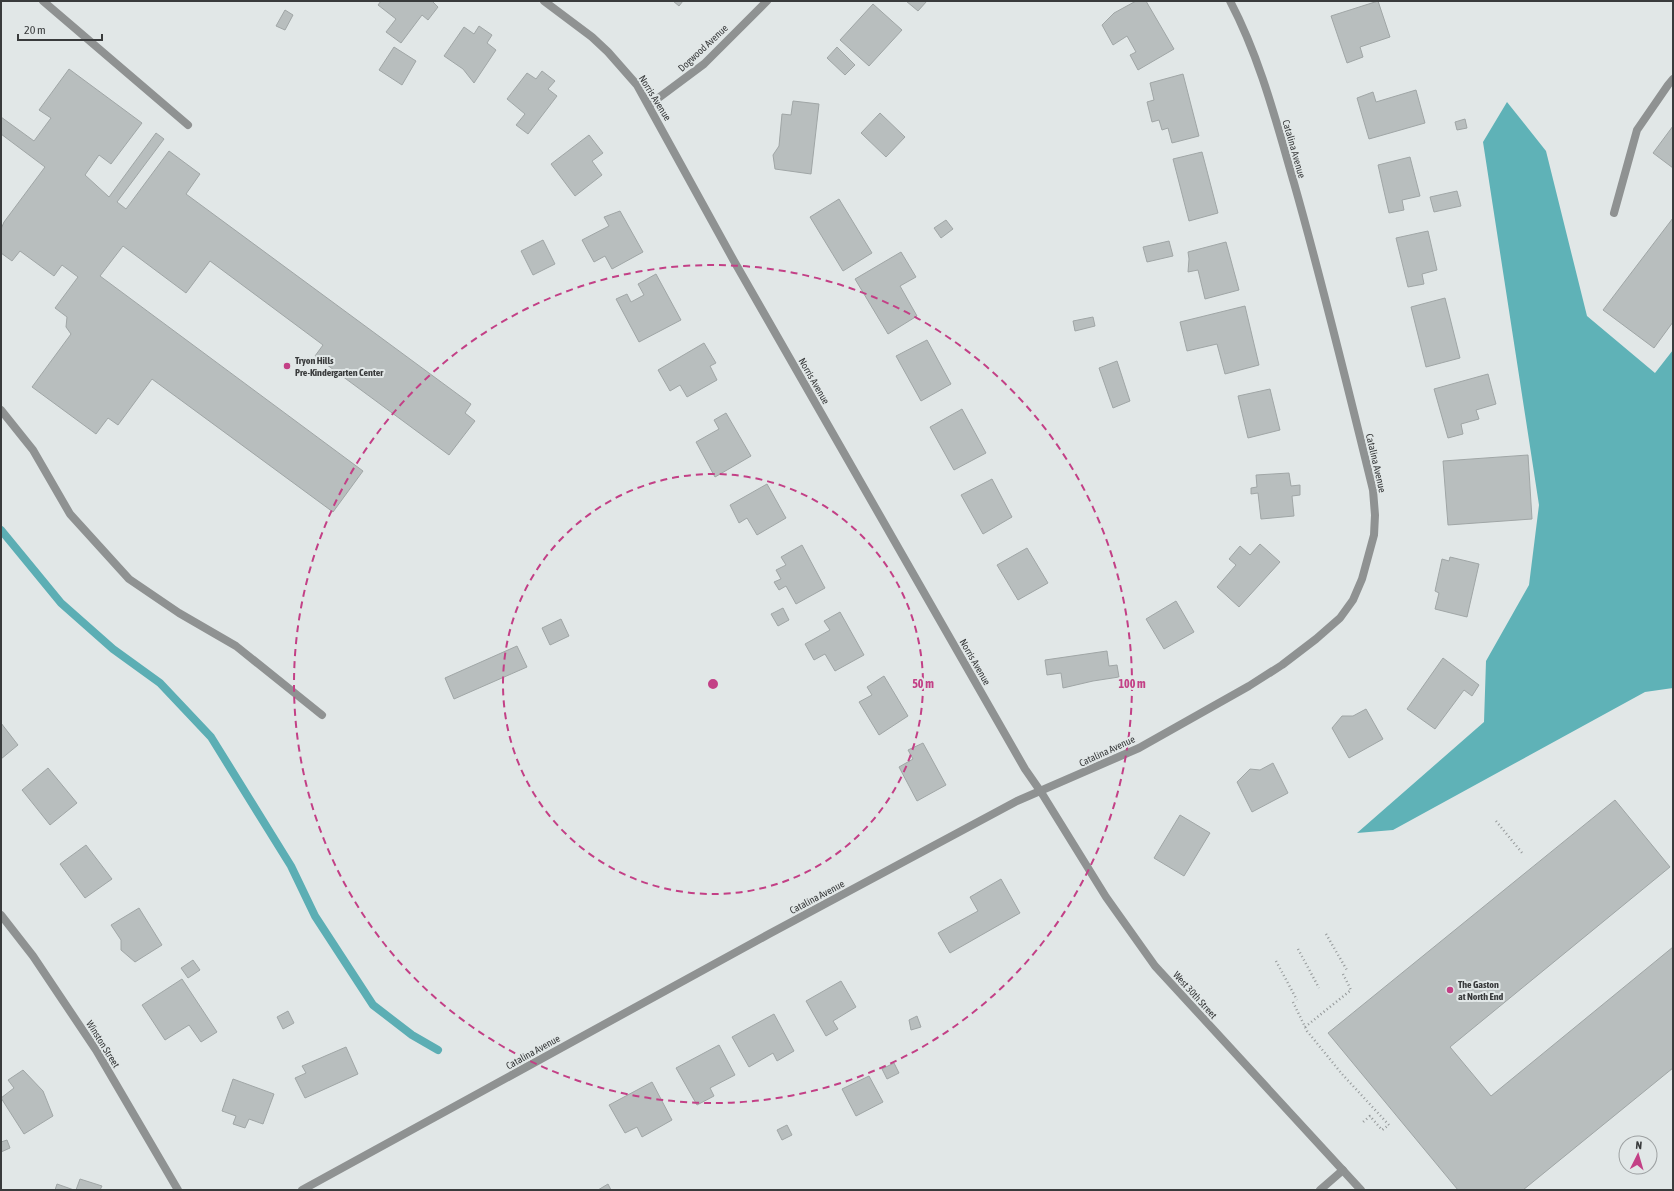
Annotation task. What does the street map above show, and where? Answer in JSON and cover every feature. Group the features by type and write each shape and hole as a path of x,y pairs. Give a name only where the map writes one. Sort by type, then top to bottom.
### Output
{"street":[{"path":"43,1 188,125"},
{"name":"Norris Avenue","path":"544,1 592,37 608,52 636,85 649,105 753,295 1021,762 1041,792"},
{"name":"Dogwood Avenue","path":"649,105 704,64 767,1"},
{"name":"Catalina Avenue","path":"302,1190 776,930 1017,802 1139,748 1249,686 1288,661 1340,618 1353,600 1362,579 1374,535 1375,515 1373,490 1304,219 1264,80 1230,1"},
{"path":"1614,212 1637,130 1673,79"},
{"path":"1,410 33,450 70,514 130,579 179,613 236,646 322,715"},
{"name":"West 30th Street","path":"1041,792 1106,897 1155,966 1361,1190"},
{"name":"Winston Street","path":"1,915 33,956 96,1050 178,1190"},
{"path":"1320,1190 1343,1170"}],"path":[{"path":"1496,821 1523,854"},
{"path":"1326,934 1348,972"},
{"path":"1298,949 1319,988"},
{"path":"1276,961 1296,1000"},
{"path":"1305,1027 1351,990 1343,974"},
{"path":"1293,1002 1305,1027 1342,1074 1388,1125 1382,1130 1370,1116 1363,1122"}],"shaded area":[{"path":"1507,102 1546,151 1587,316 1655,373 1673,350 1673,688 1645,692 1393,830 1357,833 1484,722 1486,661 1529,585 1539,505 1483,142"}],"building":[{"path":"381,1 432,1 438,7 428,20 422,15 401,43 386,32 396,19 378,5"},
{"path":"673,1 683,1 679,6"},
{"path":"906,1 927,1 918,11"},
{"path":"1136,1 1146,1 1174,49 1138,70 1130,55 1136,52 1127,36 1113,45 1102,25 1114,13"},
{"path":"1378,1 1390,37 1360,47 1363,57 1347,63 1331,16"},
{"path":"873,4 902,30 869,66 840,40"},
{"path":"285,10 293,15 285,30 276,26"},
{"path":"479,26 492,35 487,43 496,50 474,83 463,69 444,56 464,27 474,34"},
{"path":"394,47 416,61 402,85 379,70"},
{"path":"837,47 855,65 845,75 827,58"},
{"path":"69,69 142,123 111,164 99,155 85,175 109,197 156,133 164,139 117,202 126,209 169,151 200,174 186,194 471,404 465,413 475,421 449,455 315,356 323,345 210,261 186,293 123,246 100,276 363,471 333,512 152,379 118,425 108,418 96,434 32,387 71,334 66,327 67,317 55,308 78,277 62,265 54,276 20,251 12,261 1,253 1,229 4,222 45,167 1,134 1,117 34,141 51,118 39,110"},
{"path":"542,71 555,81 548,89 557,96 528,134 516,125 525,114 507,99 527,73 536,79"},
{"path":"1183,74 1199,136 1172,143 1168,128 1162,130 1159,120 1152,122 1147,102 1154,100 1150,83"},
{"path":"1416,90 1425,123 1369,139 1357,98 1373,92 1376,102"},
{"path":"793,101 819,104 811,174 775,169 773,155 779,146 782,114 791,115"},
{"path":"880,113 905,137 886,157 861,133"},
{"path":"1465,119 1467,128 1457,130 1455,122"},
{"path":"1673,126 1673,168 1653,153"},
{"path":"589,135 603,153 592,161 602,175 575,196 551,164"},
{"path":"1202,152 1218,213 1189,221 1173,159"},
{"path":"1410,157 1420,196 1402,200 1404,210 1389,213 1378,165"},
{"path":"1457,191 1461,206 1434,212 1430,197"},
{"path":"839,199 872,253 843,271 810,217"},
{"path":"620,211 643,252 612,269 605,256 594,262 582,240 609,226 604,217"},
{"path":"1673,218 1673,322 1654,348 1603,310"},
{"path":"946,220 953,229 941,238 934,228"},
{"path":"1428,231 1437,270 1422,274 1424,284 1408,287 1396,238"},
{"path":"543,240 555,264 533,275 521,251"},
{"path":"1169,241 1173,256 1147,262 1143,247"},
{"path":"1226,242 1239,290 1205,299 1198,270 1188,272 1188,252"},
{"path":"901,252 916,277 900,286 917,316 888,334 855,279"},
{"path":"656,274 681,320 639,342 616,299 627,294 631,302 644,295 638,284"},
{"path":"1445,298 1460,358 1426,367 1411,307"},
{"path":"1245,306 1259,365 1225,374 1217,344 1187,351 1180,322"},
{"path":"1093,317 1095,326 1075,331 1073,321"},
{"path":"927,340 951,384 921,401 896,356"},
{"path":"704,343 716,363 710,366 717,380 687,397 680,385 670,391 658,370"},
{"path":"1117,361 1130,401 1113,408 1099,368"},
{"path":"1488,374 1496,404 1476,410 1479,419 1461,424 1463,434 1448,438 1434,389"},
{"path":"1270,389 1280,430 1248,438 1238,396"},
{"path":"962,409 986,453 954,470 930,427"},
{"path":"726,413 751,456 715,477 696,442 719,429 714,420"},
{"path":"1528,455 1532,519 1448,525 1443,461"},
{"path":"1289,473 1291,486 1300,485 1300,495 1292,496 1294,516 1261,519 1258,493 1251,494 1251,488 1257,487 1256,475"},
{"path":"992,479 1012,517 983,534 961,495"},
{"path":"767,484 786,518 757,535 747,518 739,523 730,505"},
{"path":"1260,544 1280,562 1239,607 1217,587 1236,565 1229,559 1240,546 1250,555"},
{"path":"802,545 825,588 796,604 786,586 779,590 774,582 781,579 776,570 786,565 781,557"},
{"path":"1027,548 1048,583 1018,600 997,565"},
{"path":"1450,557 1479,564 1467,617 1435,609 1439,593 1435,591 1442,559 1449,561"},
{"path":"1176,601 1194,632 1164,649 1146,619"},
{"path":"783,608 789,620 778,626 771,614"},
{"path":"840,612 864,655 835,671 825,654 814,660 805,644 830,630 824,621"},
{"path":"561,619 569,636 550,645 542,628"},
{"path":"517,646 527,667 454,699 445,678"},
{"path":"1107,651 1109,666 1117,665 1119,677 1063,688 1061,673 1047,675 1045,660"},
{"path":"1443,658 1479,685 1472,696 1464,690 1435,729 1407,709"},
{"path":"884,676 908,716 879,735 859,702 872,695 867,687"},
{"path":"1366,709 1383,739 1349,758 1332,728 1342,716 1353,716"},
{"path":"1,723 18,745 1,759"},
{"path":"923,743 946,785 917,801 899,767 913,759 908,750"},
{"path":"1273,763 1288,793 1252,812 1237,782 1250,769 1260,770"},
{"path":"48,768 77,803 50,825 22,790"},
{"name":"The Gaston at North End","path":"1615,800 1670,867 1450,1047 1491,1096 1673,947 1673,1068 1523,1190 1458,1190 1328,1033"},
{"path":"1180,815 1210,833 1184,876 1154,858"},
{"path":"86,845 112,879 85,898 60,864"},
{"path":"1001,879 1020,913 950,953 938,933 978,911 970,897"},
{"path":"139,908 162,945 135,962 121,950 121,940 111,925"},
{"path":"193,960 200,970 188,978 181,968"},
{"path":"182,979 217,1032 201,1042 189,1025 165,1040 142,1005"},
{"path":"841,981 856,1007 833,1021 838,1029 826,1036 806,1001"},
{"path":"288,1011 294,1023 283,1029 277,1017"},
{"path":"774,1014 794,1051 777,1061 773,1053 749,1067 732,1037"},
{"path":"917,1016 921,1027 911,1030 909,1020"},
{"path":"719,1045 735,1075 710,1088 714,1096 697,1105 676,1068"},
{"path":"346,1047 358,1074 305,1098 295,1078 306,1073 302,1066"},
{"path":"894,1063 899,1073 887,1079 882,1069"},
{"path":"23,1070 43,1091 53,1116 24,1134 1,1098 14,1088 8,1080"},
{"path":"869,1076 883,1102 856,1116 842,1089"},
{"path":"233,1079 274,1094 263,1124 249,1119 245,1128 233,1124 236,1116 222,1111"},
{"path":"652,1082 672,1120 642,1137 637,1127 625,1133 609,1105"},
{"path":"787,1125 792,1135 782,1140 777,1130"},
{"path":"7,1140 10,1148 1,1152 1,1142"},
{"path":"80,1179 102,1186 100,1190 76,1190"},
{"path":"57,1184 74,1190 55,1190"},
{"path":"608,1184 611,1190 598,1190"}],"waterway":[{"path":"1,530 61,603 113,649 160,683 211,737 291,866 315,916 373,1005 412,1035 438,1050"}],"place":[{"name":"Tryon Hills Pre-Kindergarten Center","path":"287,366"},
{"name":"The Gaston at North End","path":"1450,990"}]}
